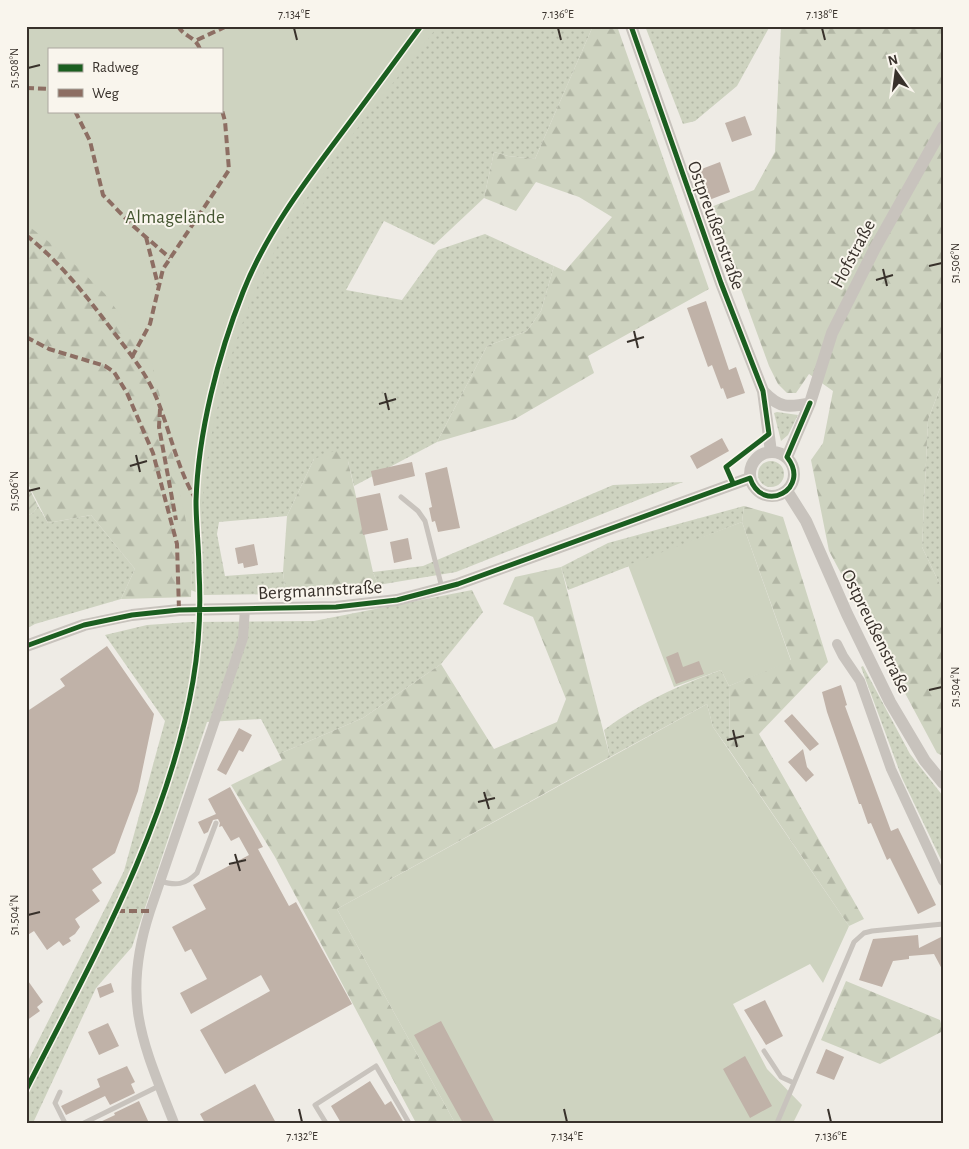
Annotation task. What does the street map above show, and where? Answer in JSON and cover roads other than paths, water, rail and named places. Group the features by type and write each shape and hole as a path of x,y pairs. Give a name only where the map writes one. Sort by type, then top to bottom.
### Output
{"street":[{"name":"Ostpreußenstraße","path":"631,26 721,283 763,391 771,452"},
{"name":"Hofstraße","path":"787,457 810,403 832,333 875,248 943,127"},
{"path":"763,391 774,403 796,406 810,403"},
{"path":"771,452 787,457 794,470 794,478 786,491 774,496 761,494 752,484 750,478 752,463 763,453 771,452"},
{"name":"Bergmannstraße","path":"26,646 84,625 132,615 179,610 336,607 397,600 442,589 750,478"},
{"name":"Ostpreußenstraße","path":"786,491 806,521 847,614 890,702 925,761 943,783"},
{"path":"174,1123 144,1044 135,996 138,952 160,881 243,638 245,608"},
{"name":"Ostpreußenstraße","path":"838,644 843,656 860,681 891,769 943,881"}],"lane":[{"path":"401,497 418,511 429,529 442,589"},
{"path":"160,881 178,885 191,879 197,873 216,823"},
{"path":"777,1123 854,942 864,934 872,931 943,924"},
{"path":"764,1051 782,1077 794,1083"},
{"path":"326,1123 315,1105 376,1066 409,1123"},
{"path":"84,1123 160,1086"},
{"path":"60,1092 55,1103 65,1123"}],"park label":[{"name":"Almagelände","path":"175,216"}]}
